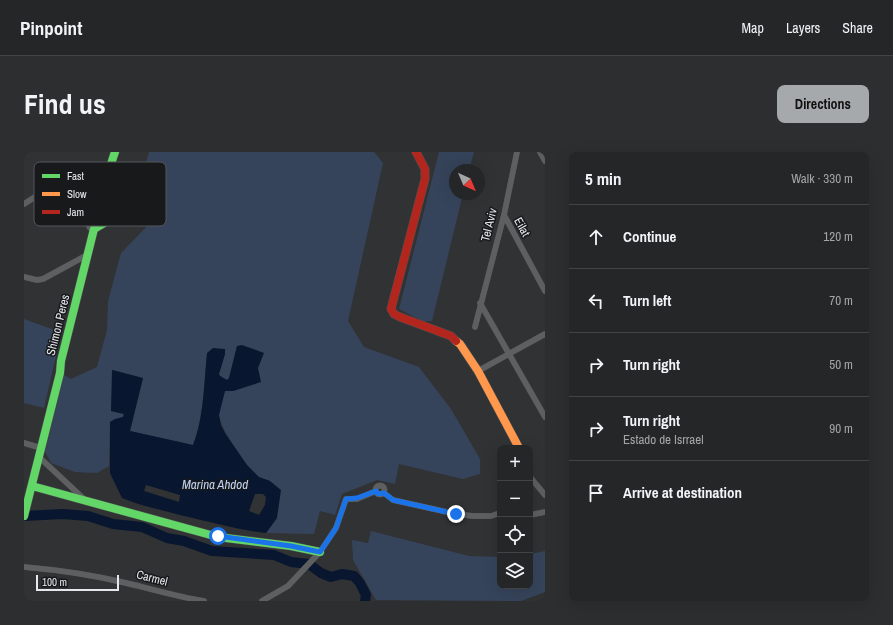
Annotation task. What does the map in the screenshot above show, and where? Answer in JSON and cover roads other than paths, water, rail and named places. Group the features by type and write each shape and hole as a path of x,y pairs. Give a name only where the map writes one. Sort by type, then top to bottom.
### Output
{"street":[{"path":"112,162 114,152"},
{"path":"416,152 425,169 425,179 390,309 394,314 400,317 451,336 460,344 478,371 518,445"},
{"name":"Tel Aviv","path":"475,327 504,215 517,152"},
{"path":"540,152 545,161"},
{"path":"24,204 34,198"},
{"name":"Eilat","path":"504,215 545,291"},
{"path":"89,226 94,229 99,226"},
{"name":"Shimon Peres","path":"25,514 60,373 61,361 87,255 94,235 94,229"},
{"path":"24,277 43,280 87,255"},
{"path":"480,303 510,353 545,417"},
{"path":"478,371 545,334"},
{"path":"24,443 42,448"},
{"path":"39,457 84,499"},
{"path":"533,481 545,495"},
{"path":"32,486 218,536 291,546 320,552"},
{"path":"262,601 288,586 320,552 336,528 346,499 357,498 376,491 380,495 384,493 393,500 456,514 491,516 497,514"},
{"path":"533,514 545,512"},
{"name":"Carmel","path":"24,567 61,570 126,582 204,601"}],"water":[{"name":"Marina Ahdod","path":"242,345 264,353 258,368 261,382 233,391 225,391 219,415 221,425 225,433 247,465 259,477 270,481 281,490 277,518 266,533 235,528 184,516 144,506 122,498 110,473 110,422 123,417 124,414 111,411 112,370 143,378 130,431 193,445 197,435 201,412 207,353 213,348 225,349 219,374 227,380 229,378 237,346","holes":["146,485 180,495 179,502 144,491","255,494 263,494 266,497 265,505 259,515 249,511"]}],"waterway":[{"path":"24,516 63,514 88,516 113,524 142,527 167,538 184,541 212,551 274,555 291,562 309,564 321,573 331,577 342,574 354,576 360,583 366,595 365,601"}]}
